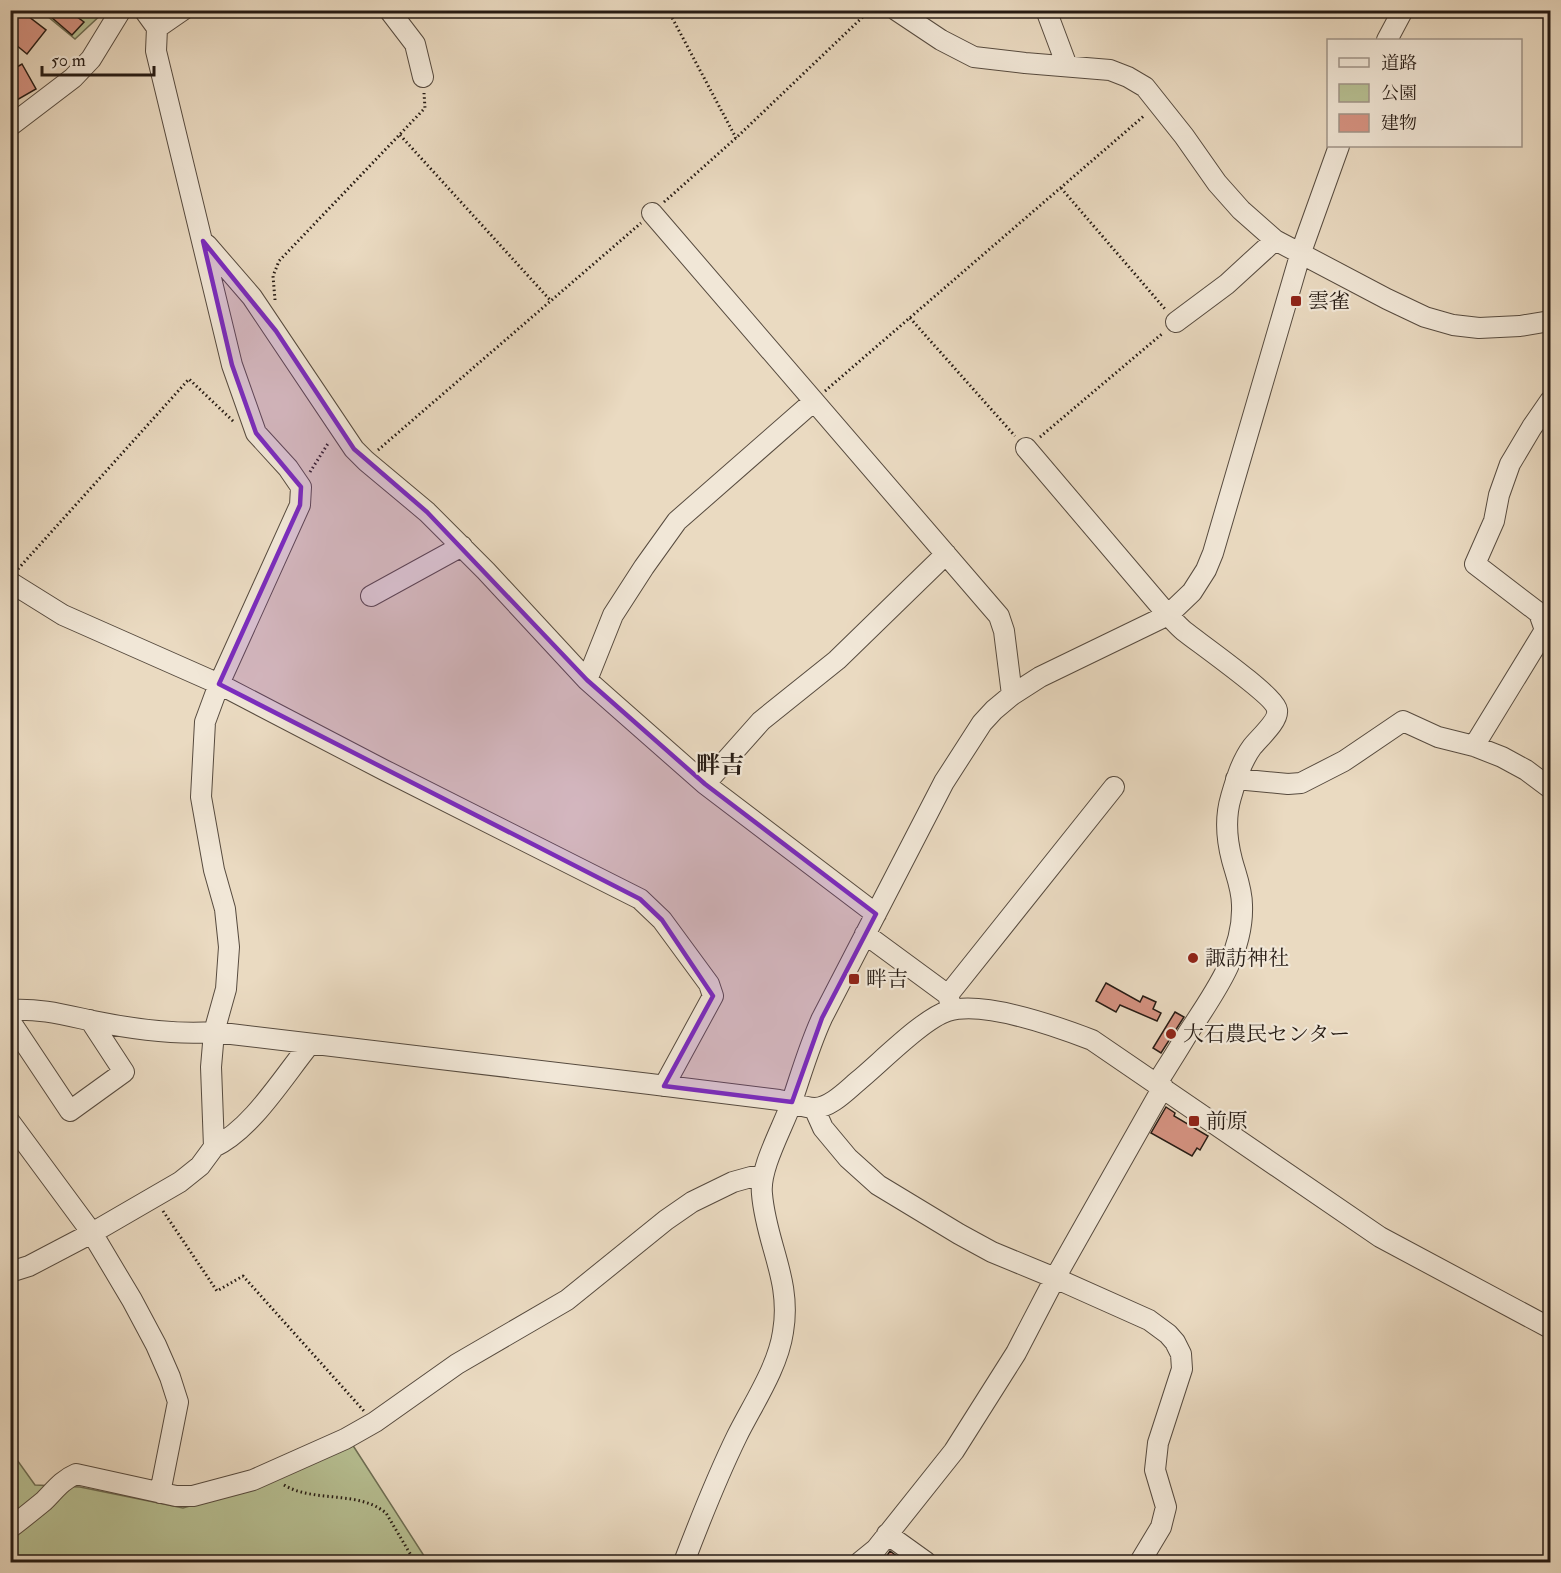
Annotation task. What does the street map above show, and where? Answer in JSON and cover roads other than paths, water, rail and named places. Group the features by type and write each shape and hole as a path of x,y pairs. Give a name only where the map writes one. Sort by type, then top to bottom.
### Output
{"street":[{"path":"10,126 73,78 91,59 121,10"},
{"path":"144,10 157,28 156,51 204,241 232,365 256,433 288,468 301,487 300,505 219,684 205,722 201,797 214,870 225,909 229,947 226,989 214,1032 211,1067 214,1147"},
{"path":"157,28 183,10"},
{"path":"389,10 415,44 423,77"},
{"path":"896,10 941,40 974,57 1110,70 1145,87 1217,183 1241,210 1275,240 1387,299 1425,317 1453,325 1479,328 1551,321"},
{"path":"1046,10 1067,66"},
{"path":"1388,39 1403,10"},
{"path":"684,1563 720,1472 779,1353 787,1308 783,1279 765,1217 761,1192 762,1176 792,1102 809,1048 865,934 959,757 982,723 1012,695 1040,677 1168,615 1192,592 1206,570 1213,553 1301,252 1339,147"},
{"path":"652,213 999,616 1004,631 1012,695"},
{"path":"1176,322 1227,285 1275,240"},
{"path":"204,241 252,297 354,449 427,512 462,546 587,680 705,784 876,914"},
{"path":"587,680 613,615 677,521 814,401"},
{"path":"1474,746 1545,630 1539,613 1474,564 1494,521 1499,495 1510,464 1551,401"},
{"path":"860,1563 876,1549 954,1451 973,1422 1016,1353 1160,1085 1219,988 1241,926 1241,893 1232,859 1227,809 1242,764 1277,716 1277,710 1272,702 1260,690 1183,630 1168,615 1026,448"},
{"path":"371,596 462,546"},
{"path":"705,784 761,721 837,660 946,554"},
{"path":"10,582 63,615 219,684 640,899 662,920 709,984 713,996 664,1086"},
{"path":"1236,779 1301,783 1344,761 1403,721 1438,737 1474,746 1502,757 1526,770 1551,788"},
{"path":"10,1010 30,1008 183,1034 214,1032 792,1102 814,1108 826,1105 837,1098 922,1025 947,1011 950,1003 1114,787"},
{"path":"865,934 950,1003 962,1009 988,1011 1046,1023 1092,1040 1380,1237 1551,1328"},
{"path":"10,1021 70,1111 124,1072 90,1020"},
{"path":"10,1272 29,1266 92,1233 180,1182 200,1166 214,1147 247,1124 310,1044"},
{"path":"814,1108 824,1128 848,1158 878,1185 992,1252 1149,1320 1168,1334 1181,1354 1182,1369 1158,1443 1155,1470 1166,1507 1161,1527 1140,1563"},
{"path":"10,1122 92,1233 156,1345 170,1377 178,1402 160,1493"},
{"path":"10,1528 39,1505 58,1485 76,1474 160,1493 193,1496 253,1480 345,1439 375,1422 457,1364 567,1300 666,1220 692,1202 733,1182 762,1176"},
{"path":"887,1534 926,1563"}],"place":[{"name":"雲雀","path":"1296,301"},
{"name":"諏訪神社","path":"1193,958"},
{"name":"畔吉","path":"854,979"},
{"name":"大石農民センター","path":"1171,1034"},
{"name":"前原","path":"1194,1121"}],"district":[{"name":"畔吉","path":"720,765"}]}
